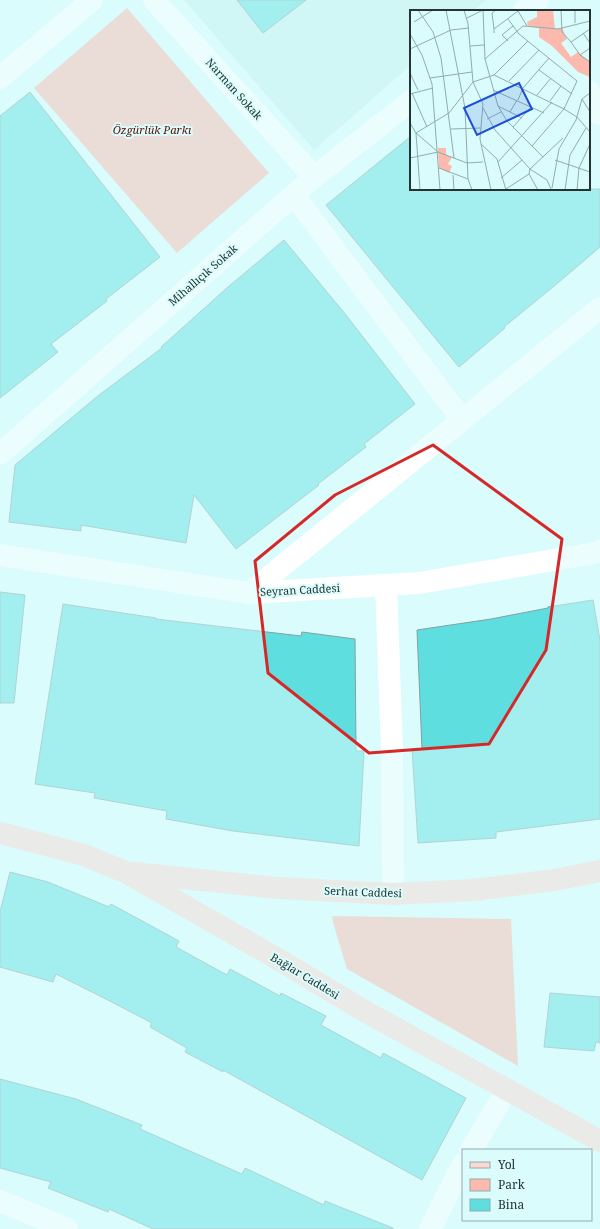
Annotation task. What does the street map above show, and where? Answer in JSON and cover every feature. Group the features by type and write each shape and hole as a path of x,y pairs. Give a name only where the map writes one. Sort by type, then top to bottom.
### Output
{"main road":[{"name":"Bağlar Caddesi","path":"0,833 84,855 125,872 361,1009 600,1141"},
{"name":"Serhat Caddesi","path":"125,872 278,888 393,894 474,890 555,880 600,871"}],"street":[{"path":"0,78 92,0"},
{"name":"Narman Sokak","path":"154,0 314,178"},
{"path":"525,10 538,0"},
{"path":"545,0 550,10"},
{"path":"590,93 600,114"},
{"name":"Mihallıçık Sokak","path":"0,454 294,195 410,102"},
{"path":"294,195 462,420"},
{"path":"249,593 600,308"},
{"name":"Seyran Caddesi","path":"0,555 249,593 419,583 600,551"},
{"path":"386,585 392,749 393,894"},
{"path":"472,1149 507,1090"},
{"path":"430,1229 462,1166"},
{"path":"0,1201 67,1229"}],"highlighted area":[{"path":"433,445 562,539 546,650 489,744 369,753 268,673 255,561 335,495"}],"shaded area":[{"path":"184,0 486,0 474,10 410,10 410,66 314,150"}],"green space":[{"name":"Özgürlük Parkı","path":"127,8 269,173 177,253 34,88"},
{"path":"332,916 511,919 518,1066 347,969"}],"building":[{"path":"237,0 306,0 263,33"},
{"path":"30,92 160,257 106,299 107,301 51,344 58,352 0,398 0,116"},
{"path":"410,137 410,190 600,189 600,247 504,327 505,328 459,367 326,205"},
{"path":"284,240 346,315 415,404 364,444 366,447 236,549 194,495 186,543 81,525 81,531 9,522 15,465 99,395 162,348 161,347 228,287"},
{"path":"0,592 25,595 14,703 0,703"},
{"path":"593,600 600,640 600,819 496,832 496,838 418,843 412,749 422,749 417,630 491,619 548,607"},
{"path":"63,604 156,619 301,636 302,632 355,639 356,751 364,751 359,846 233,831 166,819 167,811 94,798 95,793 35,784"},
{"path":"10,872 48,882 109,907 111,904 179,941 176,947 227,975 230,969 280,996 281,993 326,1016 321,1025 381,1058 383,1053 466,1098 422,1180 223,1070 223,1072 185,1052 187,1048 150,1027 152,1023 102,997 56,974 53,982 0,967 0,912"},
{"path":"550,993 600,997 600,1043 596,1042 594,1051 544,1047"},
{"path":"0,1079 76,1099 142,1125 140,1129 242,1174 245,1168 324,1205 325,1201 393,1229 153,1229 109,1209 108,1212 48,1188 51,1182 0,1168"}]}
